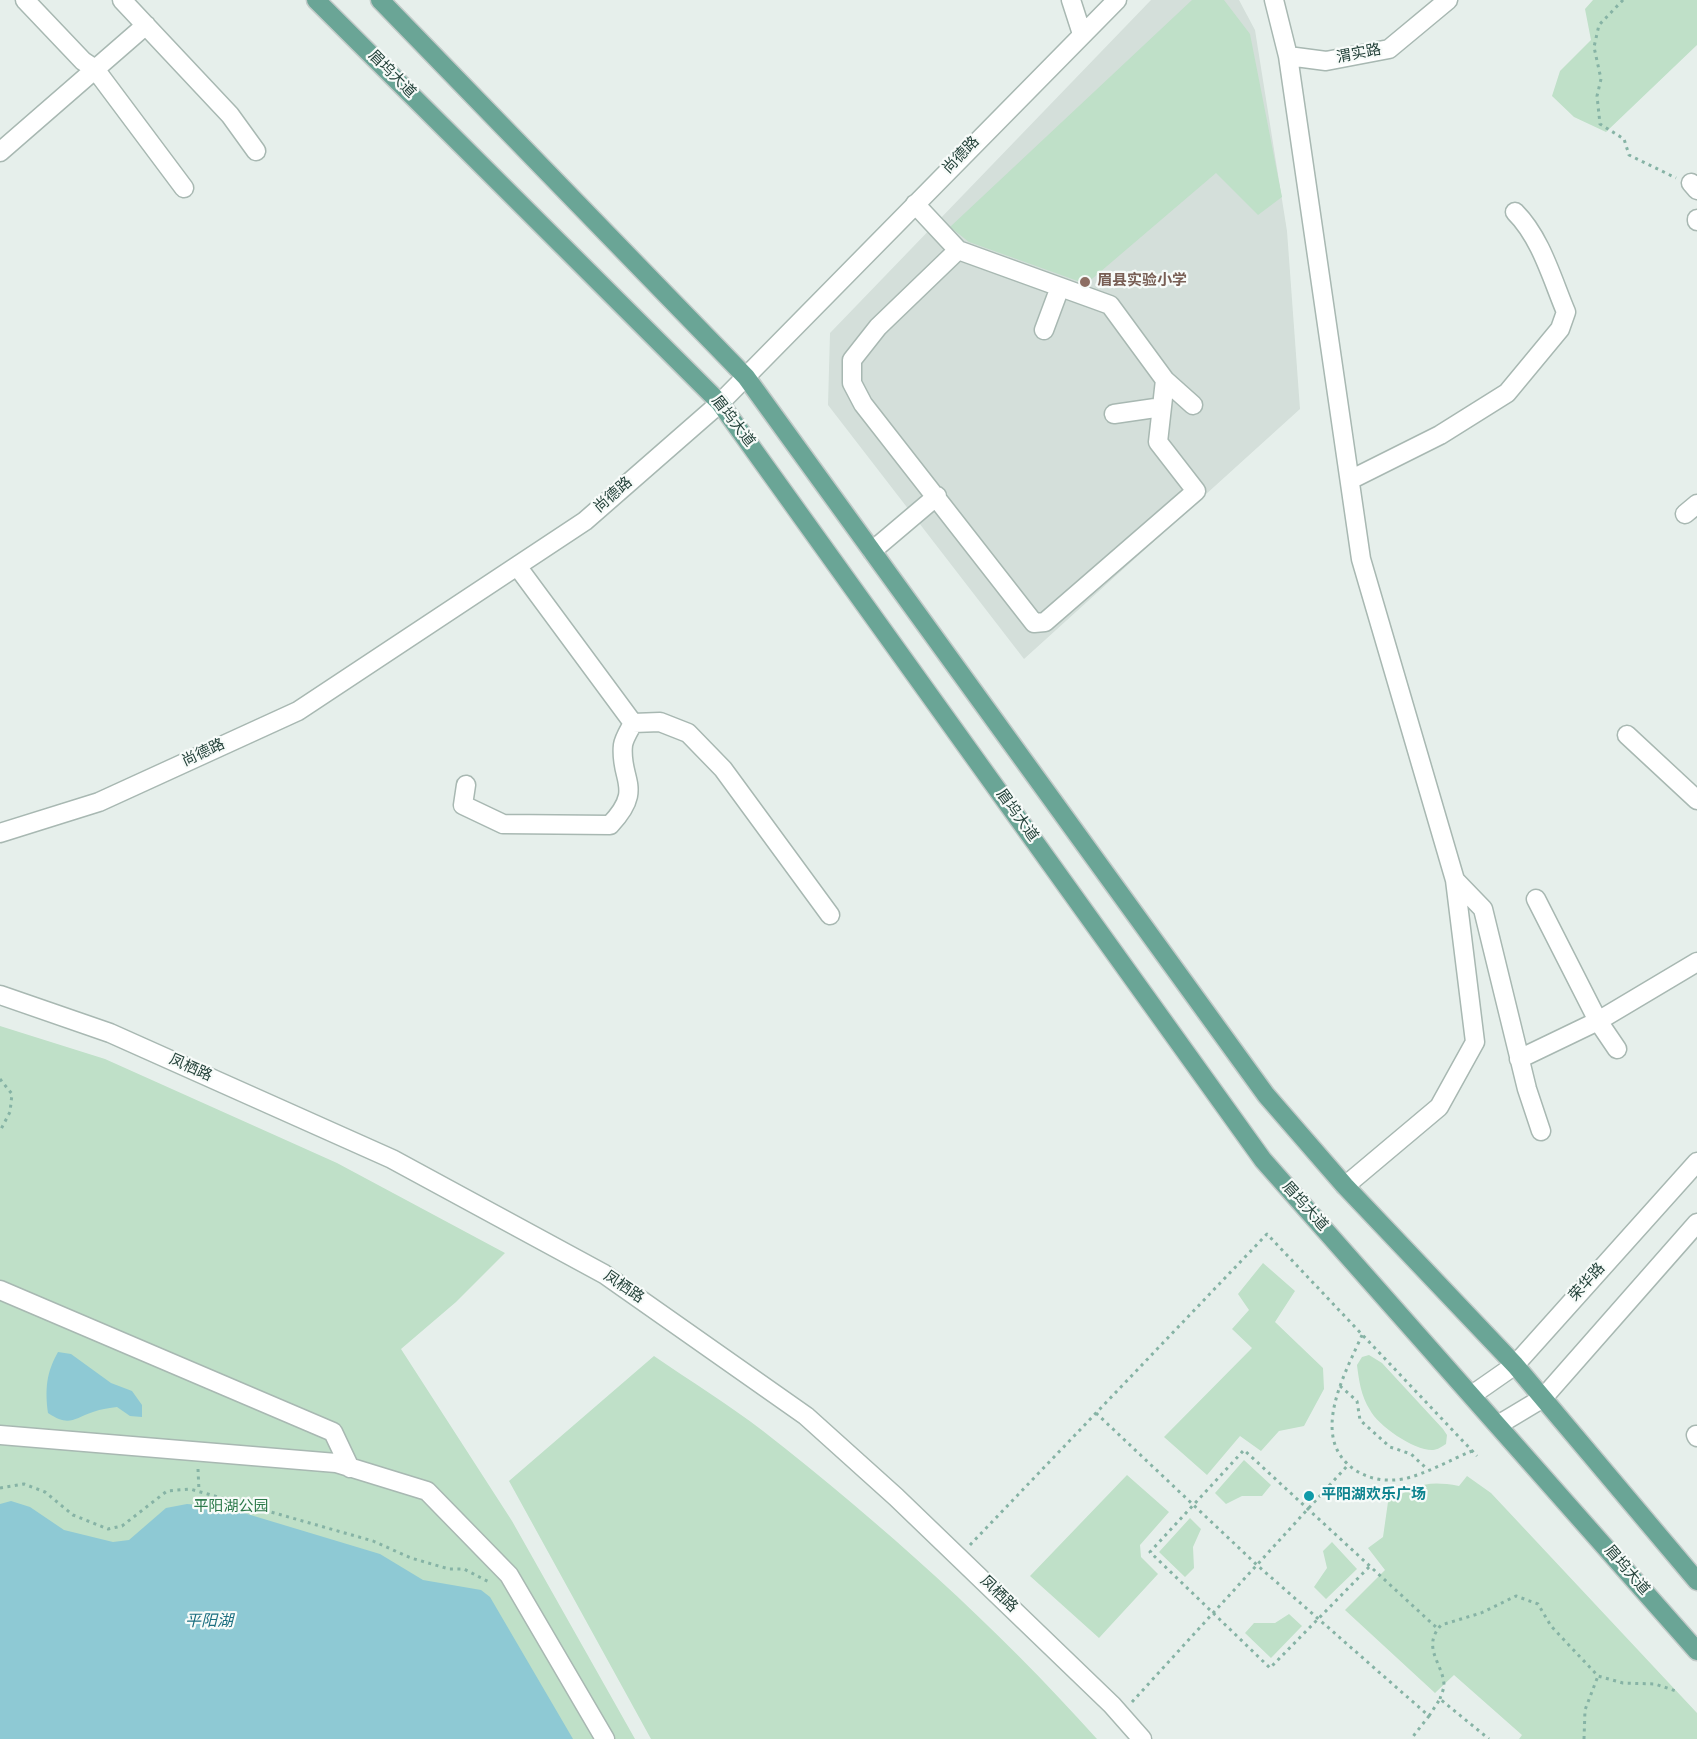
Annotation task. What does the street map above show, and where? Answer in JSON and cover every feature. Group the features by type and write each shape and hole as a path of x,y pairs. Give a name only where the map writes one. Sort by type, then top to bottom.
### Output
{"main road":[{"name":"眉坞大道","path":"316,0 720,403 1263,1160 1697,1651"},
{"path":"380,0 746,377 1266,1095 1345,1186 1515,1365 1697,1581"}],"street":[{"path":"25,0 84,61 95,69 184,188"},
{"path":"122,0 230,115 256,151"},
{"path":"1071,0 1082,34"},
{"name":"尚德路","path":"0,833 99,802 298,711 585,521 720,403 1117,0"},
{"path":"1274,0 1288,56 1361,558 1455,880 1475,1042 1439,1107 1345,1186"},
{"name":"渭实路","path":"1288,56 1326,61 1389,49 1448,0"},
{"path":"2,147 146,26"},
{"path":"915,204 958,250 1110,305 1165,380 1193,405"},
{"path":"1350,480 1440,435 1507,393 1560,329 1566,312 1539,246 1515,212"},
{"path":"958,250 878,327 852,360 852,383 863,404 1034,623 1045,622 1197,491 1158,442 1165,380"},
{"path":"1044,330 1060,287"},
{"path":"1114,414 1162,407"},
{"path":"872,551 937,496"},
{"path":"517,566 633,723"},
{"path":"633,723 660,722 688,733 723,769 830,915"},
{"path":"466,785 463,805 503,824 610,825 624,810 630,783 623,743 633,723"},
{"path":"1627,735 1697,801"},
{"path":"1455,880 1483,909 1519,1059 1540,1131"},
{"path":"1536,900 1598,1021 1617,1049"},
{"path":"1519,1059 1598,1021 1697,962"},
{"name":"凤栖路","path":"0,995 110,1033 392,1160 604,1274 806,1416 958,1557 1142,1739"},
{"name":"荣华路","path":"1472,1395 1515,1365 1697,1162"},
{"path":"1498,1425 1543,1398 1697,1223"},
{"path":"0,1290 333,1432 350,1468"},
{"path":"0,1435 336,1463 426,1491 509,1575 605,1739"}],"path":[{"path":"1623,0 1599,25 1594,47 1601,79 1598,96 1600,124 1624,139 1629,155 1651,168 1694,187"},
{"path":"0,1079 12,1094 10,1112 0,1131"},
{"path":"958,1557 1268,1234 1477,1456"},
{"path":"1362,1335 1340,1386 1332,1413 1335,1448 1348,1465 1368,1479 1403,1479 1472,1451"},
{"path":"1340,1386 1357,1401 1360,1420 1390,1447 1411,1454 1427,1469"},
{"path":"1096,1413 1257,1565 1429,1716"},
{"path":"1369,1567 1270,1668 1150,1552 1244,1450 1438,1629"},
{"path":"198,1452 199,1491"},
{"path":"1120,1715 1348,1465"},
{"path":"0,1488 24,1484 45,1492 73,1515 108,1529 122,1526 167,1491 190,1489 373,1541 411,1558 449,1569 464,1569 493,1583"},
{"path":"1411,1739 1440,1699 1444,1684 1432,1653 1438,1629 1442,1625 1481,1613 1516,1596 1538,1604 1551,1626 1598,1676 1623,1683 1655,1684 1676,1690"},
{"path":"1584,1739 1585,1710 1598,1676"},
{"path":"1440,1699 1489,1739"}],"shaded area":[{"name":"眉县实验小学","path":"1151,0 1239,0 1255,30 1287,231 1300,409 1024,659 828,405 830,333"}],"green space":[{"path":"1192,0 1224,0 1250,34 1282,197 1258,215 1216,173 1086,284 969,242 950,227"},
{"path":"1593,0 1697,0 1697,45 1606,132 1574,117 1552,96 1560,71 1591,40 1585,9"},
{"name":"平阳湖公园","path":"0,1026 105,1059 337,1163 505,1253 456,1302 401,1349 512,1521 635,1739 0,1739"},
{"path":"1263,1263 1295,1291 1275,1322 1323,1368 1324,1389 1304,1426 1279,1431 1261,1451 1240,1436 1207,1475 1164,1437 1252,1348 1232,1329 1249,1310 1238,1294"},
{"path":"1369,1355 1382,1363 1443,1429 1447,1435 1446,1444 1433,1450 1417,1446 1389,1430 1374,1416 1362,1394 1357,1365 1362,1357"},
{"path":"654,1356 763,1431 851,1502 978,1616 1059,1697 1097,1739 651,1739 509,1481"},
{"path":"1244,1460 1271,1485 1262,1496 1242,1496 1226,1504 1215,1493"},
{"path":"1127,1475 1169,1512 1140,1545 1141,1557 1158,1574 1099,1638 1030,1576"},
{"path":"1467,1476 1491,1493 1697,1713 1697,1739 1519,1739 1522,1735 1454,1675 1435,1693 1345,1610 1385,1570 1368,1548 1383,1537 1388,1502 1422,1485 1459,1486"},
{"path":"1190,1518 1201,1529 1193,1547 1194,1568 1185,1577 1159,1552"},
{"path":"1332,1542 1357,1569 1326,1599 1314,1587 1327,1568 1323,1551"},
{"path":"1289,1614 1302,1626 1271,1658 1245,1633 1254,1623 1275,1623"}],"water":[{"path":"58,1352 71,1354 111,1383 132,1391 142,1405 142,1417 130,1416 117,1407 66,1421 48,1413 47,1382"},
{"name":"平阳湖","path":"11,1501 30,1507 64,1530 113,1542 129,1540 166,1508 187,1504 224,1507 380,1554 423,1580 481,1590 490,1597 573,1739 0,1739 0,1504"}],"place":[{"name":"眉县实验小学","path":"1085,282"},
{"name":"平阳湖欢乐广场","path":"1309,1496"}]}
